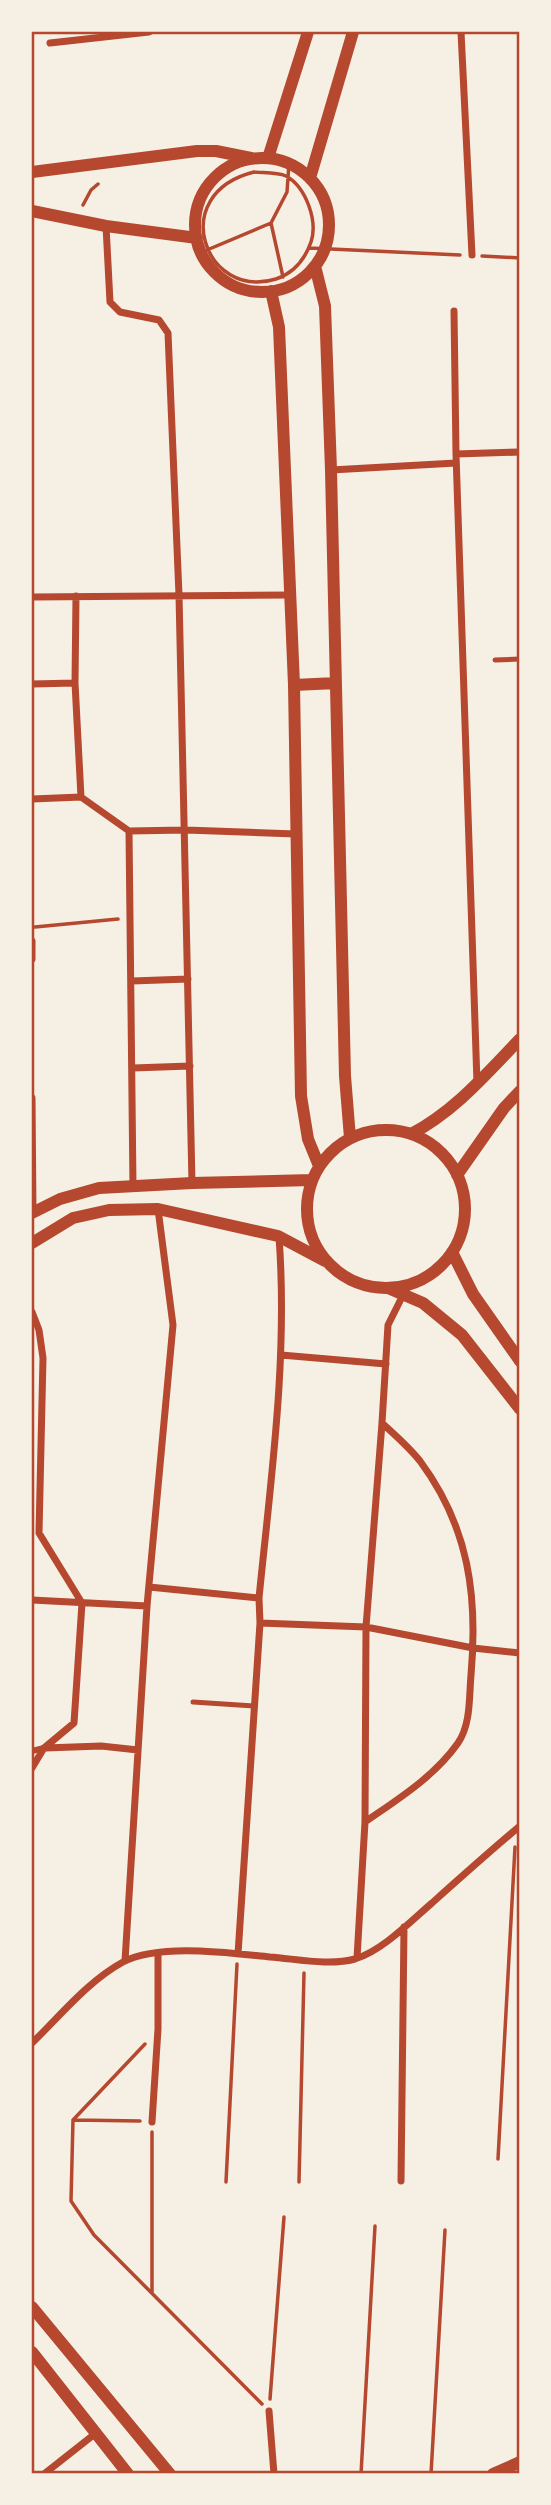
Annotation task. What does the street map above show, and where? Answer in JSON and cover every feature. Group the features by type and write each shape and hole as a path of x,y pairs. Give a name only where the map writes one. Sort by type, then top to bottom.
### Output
{"street":[{"path":"50,43 149,32"},
{"path":"268,158 308,32"},
{"path":"310,177 353,32"},
{"path":"461,32 472,256"},
{"path":"32,172 197,151 216,151 268,158 288,170 310,177 322,194 328,212 329,232 324,250 315,266 297,282 284,282 271,291 250,290 230,283 213,270 197,238 195,222 198,206 213,179 225,169 255,158"},
{"path":"32,211 106,226 197,238"},
{"path":"106,226 110,302 120,312 159,320 168,332 186,830 192,1182"},
{"path":"315,266 325,306 345,1076 350,1138"},
{"path":"271,291 279,327 294,685 301,1096 308,1139 319,1166"},
{"path":"454,311 456,459 477,1083"},
{"path":"331,470 520,452"},
{"path":"32,597 289,595"},
{"path":"76,596 75,683 81,797"},
{"path":"32,684 75,683"},
{"path":"294,685 336,683"},
{"path":"32,799 81,797 129,831 296,834"},
{"path":"129,831 134,1186"},
{"path":"32,941 32,959"},
{"path":"132,981 188,979"},
{"path":"411,1134 434,1123 453,1108 520,1039"},
{"path":"133,1068 190,1066"},
{"path":"457,1175 496,1118 520,1091"},
{"path":"32,1097 32,1212 61,1199 99,1188 192,1182 312,1180"},
{"path":"327,1262 311,1237 306,1208 312,1180 319,1166 332,1150 350,1138 391,1130 411,1134 430,1144 445,1157 457,1175 463,1194 464,1214 461,1234 452,1252 435,1271 413,1283 388,1288"},
{"path":"125,1961 147,1606 173,1325 158,1209"},
{"path":"32,1243 73,1218 109,1210 158,1209 278,1236 327,1262 344,1276 366,1285 388,1288 423,1303 462,1335 520,1409"},
{"path":"238,1954 260,1623 259,1598 281,1378 282,1284 278,1236"},
{"path":"452,1252 473,1294 520,1362"},
{"path":"357,1958 365,1822 366,1627 388,1325 403,1295"},
{"path":"32,1312 39,1330 43,1358 39,1534 82,1603 74,1723 44,1748 32,1768"},
{"path":"281,1355 386,1364"},
{"path":"365,1822 426,1779 459,1741 467,1721 473,1648 470,1572 463,1542 419,1460 382,1423"},
{"path":"149,1587 259,1598"},
{"path":"32,1600 147,1606"},
{"path":"260,1623 366,1627 473,1648 520,1653"},
{"path":"32,1751 44,1748 101,1746 138,1750"},
{"path":"32,2043 100,1977 125,1961 158,1953 204,1951 342,1961 371,1952 404,1927 518,1827"},
{"path":"401,2181 404,1927"},
{"path":"152,2122 158,2029 158,1953"},
{"path":"32,2307 170,2473"},
{"path":"32,2351 128,2473"},
{"path":"269,2411 274,2473"},
{"path":"44,2473 96,2432"},
{"path":"492,2473 520,2462"}],"lane":[{"path":"495,660 520,659"},
{"path":"193,1702 254,1706"}],"path":[{"path":"204,252 271,223 287,192 288,170"},
{"path":"284,282 309,248 313,239 314,222 309,206 288,170"},
{"path":"284,282 248,281 231,275 204,252 203,233 204,215 210,199 222,185 237,176 254,172 288,170"},
{"path":"81,208 91,190 98,184"},
{"path":"271,223 284,282"},
{"path":"309,248 520,258"},
{"path":"32,927 131,918"},
{"path":"498,2159 518,1827"},
{"path":"226,2182 238,1954"},
{"path":"299,2182 304,1960"},
{"path":"158,2029 73,2120 71,2201 94,2235 269,2411"},
{"path":"73,2120 152,2122 152,2294"},
{"path":"269,2411 284,2217"},
{"path":"361,2473 375,2226"},
{"path":"430,2473 445,2230"}]}
